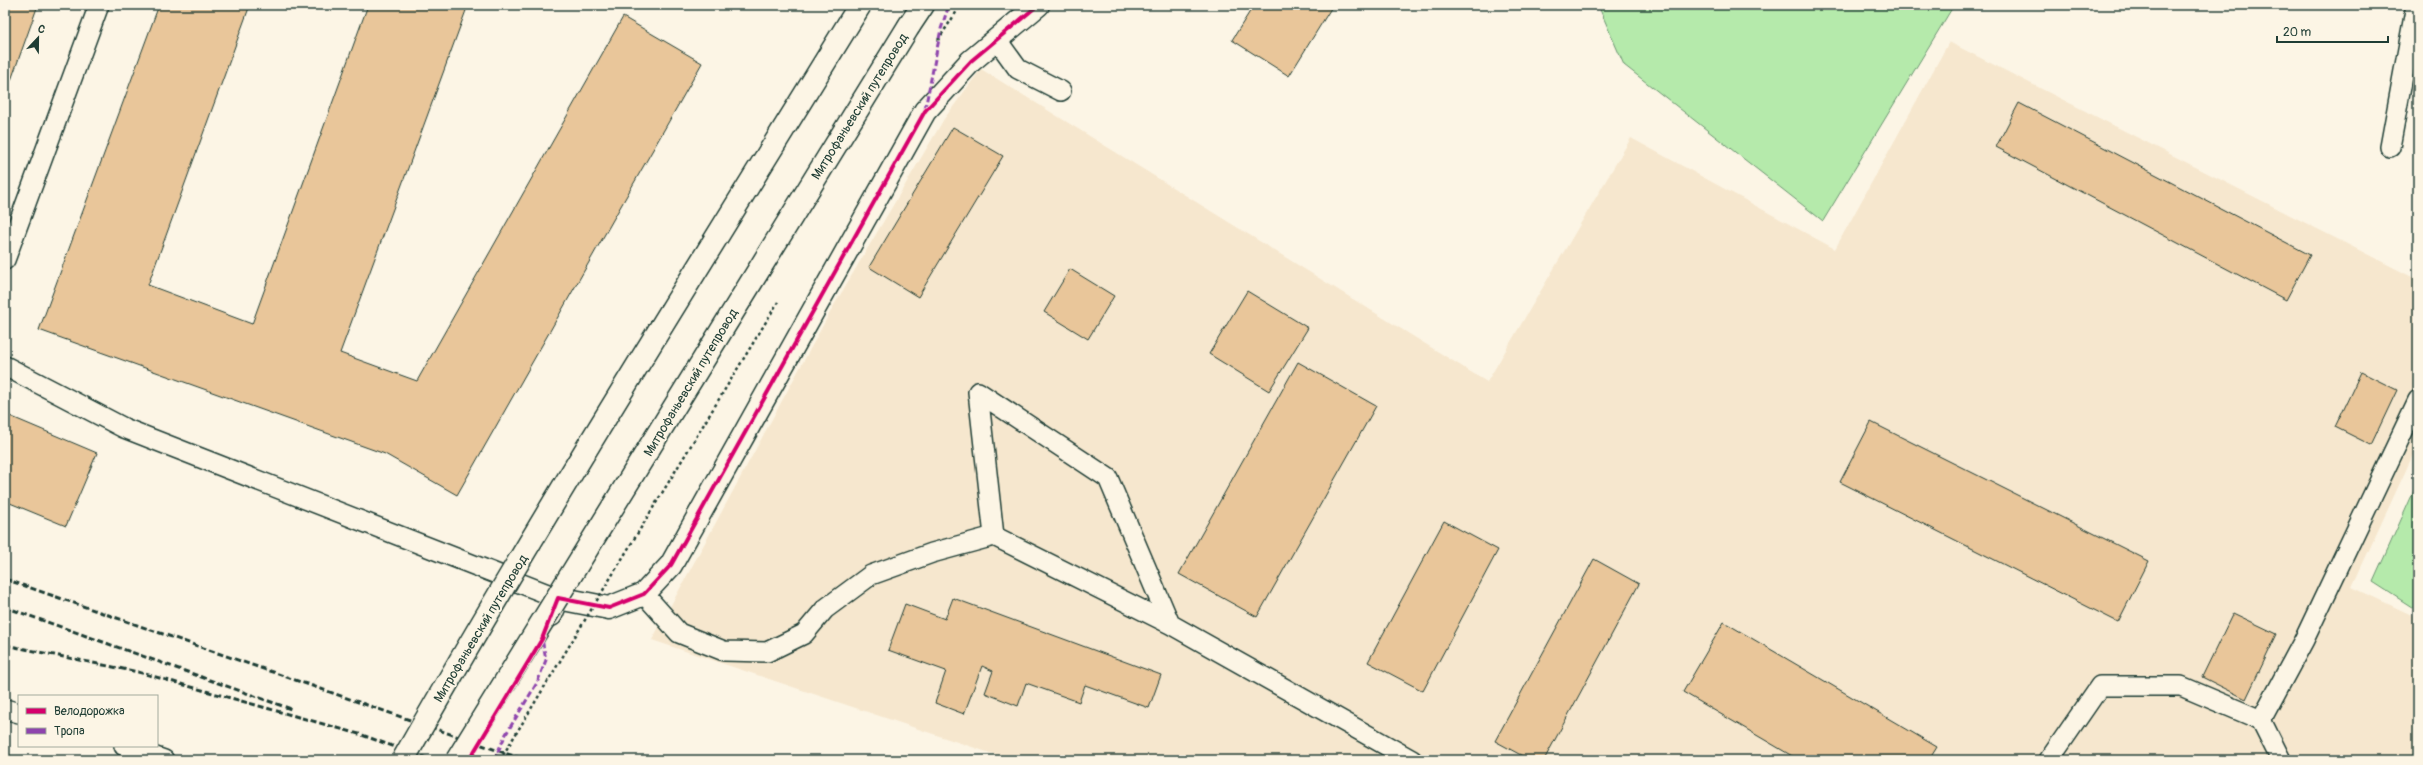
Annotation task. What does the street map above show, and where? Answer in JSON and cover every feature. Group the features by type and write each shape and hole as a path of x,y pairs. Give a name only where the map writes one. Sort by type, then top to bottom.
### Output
{"main road":[{"name":"Митрофаньевский путепровод","path":"403,760 457,665 601,425 860,5"},
{"name":"Митрофаньевский путепровод","path":"457,760 923,5"},
{"path":"469,760 542,639 558,598 609,608 644,594 671,565 925,111 971,61 1038,5"}],"lane":[{"path":"5,260 99,5"},
{"path":"2390,147 2416,5"},
{"path":"997,40 1018,69 1061,91"},
{"path":"5,366 124,428 558,598"},
{"path":"994,536 978,392 1108,478 1170,624"},
{"path":"2261,720 2304,640 2418,400"},
{"path":"644,594 679,633 724,651 767,652 804,634 825,609 871,575 932,553 994,536 1170,624 1412,760"},
{"path":"2049,760 2100,686 2181,686 2261,720 2281,760"},
{"path":"5,709 18,713"},
{"path":"127,747 164,760"}],"path":[{"path":"934,47 961,5"},
{"path":"500,760 781,297"}],"shaded area":[{"path":"1949,42 2418,280 2418,444 2352,587 2418,618 2418,760 1011,760 652,640 833,307 944,119 981,69 1487,382 1631,138 1835,249"}],"green space":[{"path":"1598,5 1954,5 1823,221 1624,65"},
{"path":"2418,482 2418,611 2373,582"}],"building":[{"path":"5,5 38,5 5,97"},
{"path":"159,5 250,5 148,285 252,324 368,5 468,5 340,353 417,381 623,17 702,63 457,495 385,454 39,330"},
{"path":"1254,5 1333,5 1289,76 1232,40"},
{"path":"2019,103 2310,255 2286,300 1996,147"},
{"path":"953,127 1003,156 918,297 869,267"},
{"path":"1070,269 1114,296 1088,339 1044,312"},
{"path":"1247,291 1308,328 1269,391 1209,354"},
{"path":"1298,362 1376,406 1257,617 1179,574"},
{"path":"2361,372 2397,390 2371,445 2335,427"},
{"path":"5,414 97,453 66,526 5,501"},
{"path":"1871,422 2149,561 2118,622 1840,482"},
{"path":"1444,521 1498,550 1423,691 1368,662"},
{"path":"1594,559 1639,584 1544,760 1530,760 1495,741"},
{"path":"953,598 1161,675 1149,708 1085,685 1079,702 1026,683 1018,706 985,693 993,671 982,666 964,714 935,703 946,671 888,650 905,604 945,619"},
{"path":"2233,613 2277,634 2246,699 2202,677"},
{"path":"1724,622 1937,747 1929,760 1799,760 1683,692"}],"railway":[{"path":"5,579 525,760"},
{"path":"5,607 291,709"},
{"path":"5,645 138,672 359,734 432,760"}],"marked path":[{"path":"925,109 941,29 949,5"},
{"path":"494,760 506,734 537,683 546,660 542,639"}],"cycle path":[{"path":"469,760 542,639 558,598 609,608 644,594 671,565 925,111 971,61 1038,5"}]}
